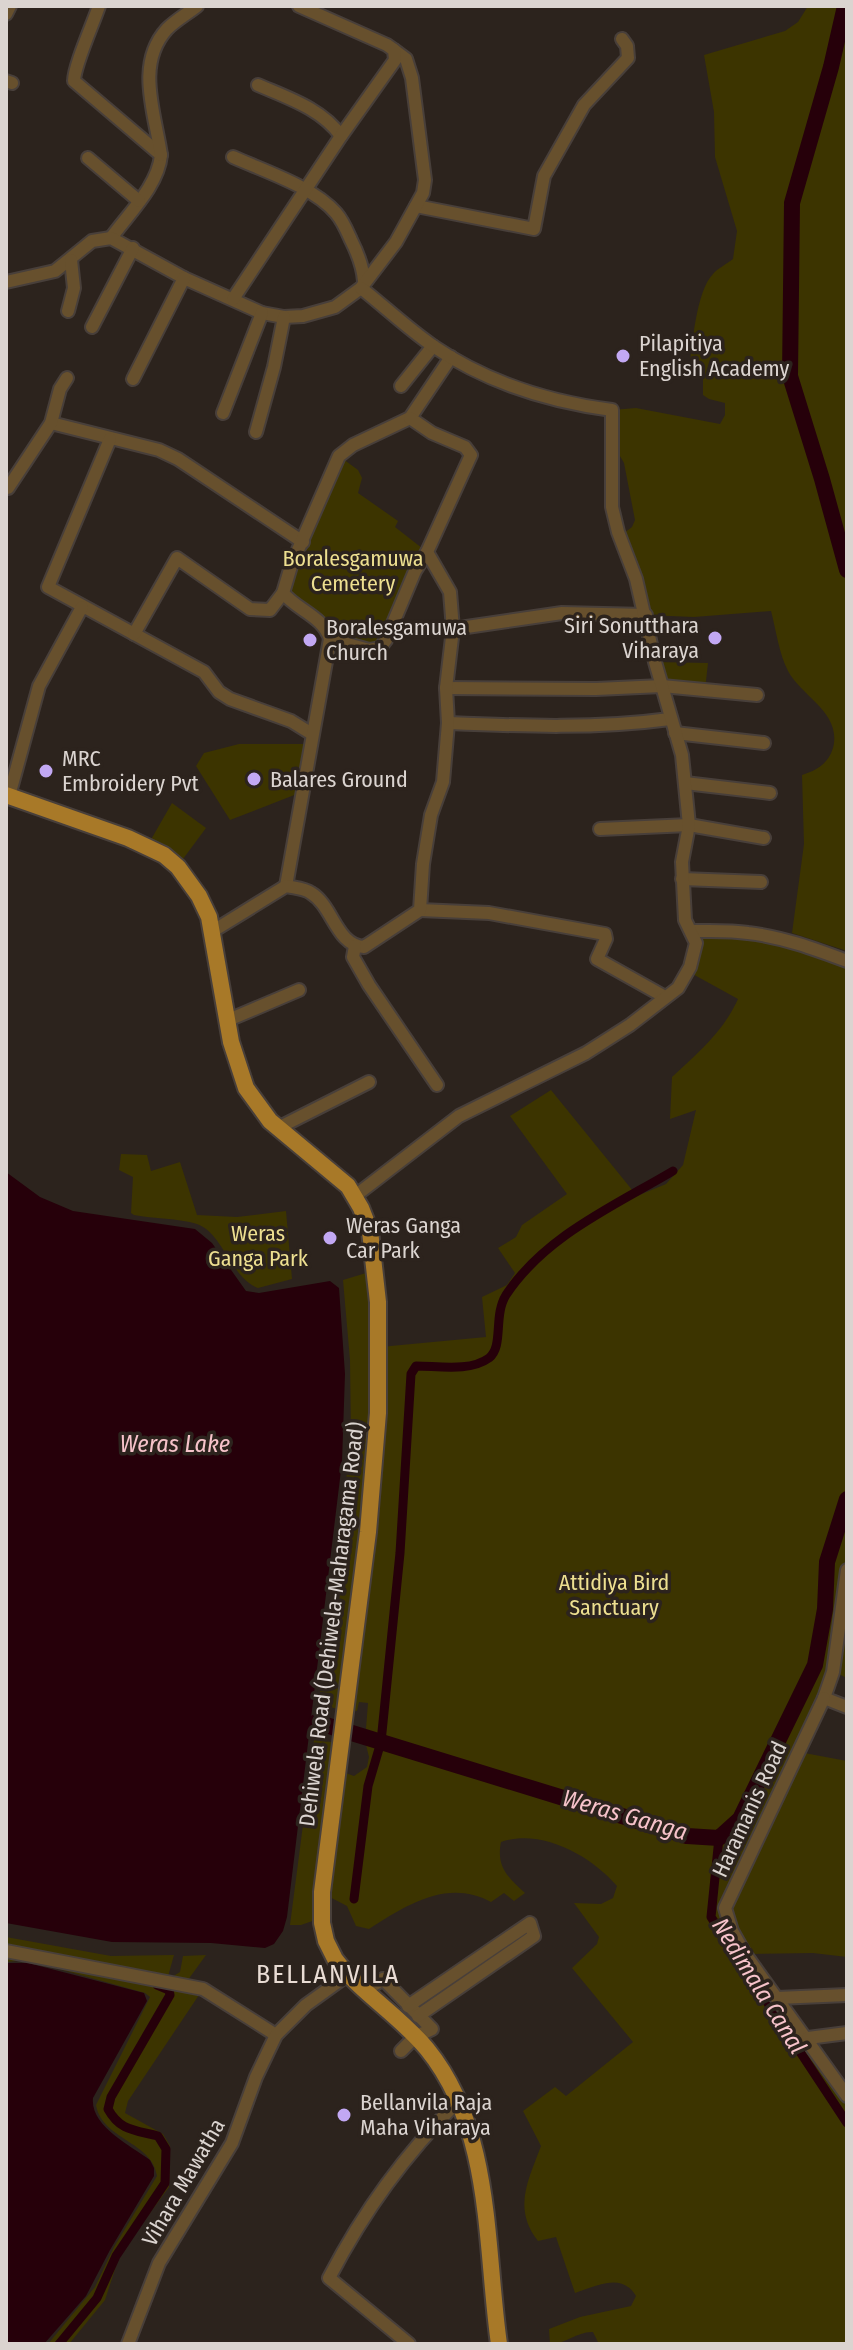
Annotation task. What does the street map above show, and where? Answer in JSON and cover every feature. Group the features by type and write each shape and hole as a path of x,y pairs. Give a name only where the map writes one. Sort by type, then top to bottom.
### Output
{"main road":[{"name":"Dehiwela Road (Dehiwela-Maharagama Road)","path":"7,796 90,824 164,855 178,867 199,896 213,931 226,1021 239,1074 253,1102 278,1128 340,1178 355,1196 370,1231 376,1270 379,1400 368,1532 321,1908 326,1941 334,1957 433,2057 459,2100 473,2139 499,2344"}],"street":[{"path":"6,13 10,6"},
{"path":"99,6 85,49 74,70 74,81 161,155"},
{"path":"111,238 160,170 161,155 149,87 148,65 154,48 167,29 197,6"},
{"path":"6,282 55,271 92,241 111,238 184,278 262,313 303,316 335,307 362,284 396,242 423,193 425,180 412,78 406,59 394,50 299,6"},
{"path":"416,206 534,229 544,176 584,105 628,58 627,46 622,39"},
{"path":"233,299 395,60 394,50"},
{"path":"258,85 303,104 333,125 341,136"},
{"path":"233,157 306,191 337,215 359,259 362,284 433,346 493,377 551,399 612,410 612,507 646,615 670,719 682,755 689,825 682,879 685,920 694,937 695,950 689,972 678,988 630,1025 586,1053 459,1116 355,1196"},
{"path":"88,158 139,201"},
{"path":"92,327 133,248"},
{"path":"68,311 74,288 71,260"},
{"path":"133,379 184,278"},
{"path":"223,413 262,313"},
{"path":"256,432 284,317"},
{"path":"401,386 433,346"},
{"path":"134,634 177,558 250,609 270,610 283,593 291,566 339,456 345,450 410,418 451,357"},
{"path":"6,488 51,423 60,389 67,378"},
{"path":"330,639 369,650 380,648 467,469 470,452 410,418"},
{"path":"51,423 159,450 178,459 303,542"},
{"path":"110,439 48,587 204,672 219,692 230,699 291,721 312,734"},
{"path":"420,910 431,815 443,782 448,723 446,688 453,629 450,592 427,552"},
{"path":"283,593 301,610 325,625 330,639 286,886"},
{"path":"7,796 39,686 82,607"},
{"path":"453,629 562,613 646,615"},
{"path":"446,688 662,686 757,695"},
{"path":"448,723 534,727 617,726 670,719"},
{"path":"675,733 764,743"},
{"path":"685,783 770,793"},
{"path":"600,829 689,825 764,838"},
{"path":"682,879 761,882"},
{"path":"213,931 286,886 313,894 346,939 355,946 364,947 420,910 489,913 605,934 606,939 597,959 665,997"},
{"path":"691,931 745,932 769,936 847,961"},
{"path":"355,946 353,957 369,985 437,1085"},
{"path":"226,1021 299,990"},
{"path":"278,1128 369,1082"},
{"name":"Haramanis Road","path":"847,1570 833,1672 824,1698 725,1908 732,1931 847,2096"},
{"path":"824,1698 847,1707"},
{"path":"408,2006 530,1923 534,1936 418,2016"},
{"path":"6,1951 203,1989 276,2035"},
{"name":"Vihara Mawatha","path":"128,2344 159,2263 232,2143 256,2077 276,2035 306,2005 349,1974"},
{"path":"366,1990 383,1979 432,2029 415,2037 401,2051"},
{"path":"777,1998 847,1995"},
{"path":"808,2038 847,2033"},
{"path":"409,2344 329,2278 352,2234 393,2172 459,2100"}],"green space":[{"path":"808,6 847,6 847,951 792,933 804,844 802,775 828,758 833,748 832,725 820,706 788,671 771,611 694,617 646,615 624,533 635,520 624,463 617,451 612,410 636,408 720,424 725,415 725,403 703,395 703,375 689,371 702,293 713,274 733,259 737,231 715,157 714,112 704,55 785,31 798,22"},
{"name":"Boralesgamuwa Cemetery","path":"339,456 358,470 362,478 358,493 398,521 395,527 427,552 380,648 330,639 301,610 284,586"},
{"path":"655,662 708,663 705,690 662,686"},
{"name":"Balares Ground","path":"239,744 310,744 302,792 230,820 196,766 204,753"},
{"path":"172,803 206,828 180,863 149,843"},
{"name":"Attidiya Bird Sanctuary","path":"745,932 847,961 847,1678 834,1672 799,1752 847,1761 847,1957 813,1953 747,1954 847,2096 847,2344 599,2344 593,2332 550,2344 549,2329 580,2317 631,2306 636,2296 624,2284 616,2283 575,2293 556,2237 538,2241 530,2229 524,2205 528,2182 541,2146 523,2111 555,2087 566,2096 633,2042 572,1968 597,1944 599,1937 574,1903 601,1904 613,1898 617,1886 580,1855 549,1842 517,1839 501,1842 500,1851 505,1871 525,1893 514,1901 504,1893 491,1902 475,1895 443,1894 398,1911 369,1929 356,1926 347,1906 322,1893 321,1918 301,1925 290,1925 314,1740 340,1743 337,1770 354,1776 367,1767 369,1757 365,1741 368,1703 359,1702 357,1711 318,1706 351,1440 350,1360 343,1280 376,1270 380,1347 486,1337 482,1297 507,1285 515,1273 498,1248 516,1237 522,1225 567,1194 510,1116 551,1090 637,1196 666,1184 683,1165 696,1110 670,1119 672,1077 717,1032 738,999 689,972 694,937"},
{"name":"Weras Ganga Park","path":"121,1154 147,1155 151,1171 180,1162 197,1215 237,1217 286,1211 292,1279 258,1288 240,1275 206,1229 190,1222 131,1213 133,1177 119,1170"},
{"path":"6,1937 111,1956 174,1955 167,1980 180,1972 183,1956 206,1955 185,1984 203,1989 128,2101 125,2113 163,2134 170,2146 169,2187 120,2254 105,2300 69,2344 48,2344 95,2287 114,2247 157,2176 146,2155 107,2126 96,2105 150,1997 27,1960 6,1962"}],"water":[{"name":"Weras Lake","path":"6,1172 40,1197 73,1211 195,1229 212,1243 246,1291 259,1293 330,1281 339,1288 345,1374 342,1462 287,1917 283,1931 274,1944 265,1948 211,1943 112,1942 6,1923"},
{"path":"6,1963 28,1963 144,1993 147,2001 93,2098 94,2108 104,2126 150,2160 154,2176 86,2296 44,2344 6,2344"}],"waterway":[{"name":"Weras Ganga","path":"845,6 792,203 790,376 847,570"},
{"path":"354,1899 368,1786 381,1742 400,1553 411,1374 416,1366 463,1367 489,1358 496,1346 502,1303 522,1274 560,1239 673,1171"},
{"name":"Weras Ganga","path":"316,1722 687,1836 719,1838 740,1819 815,1665 825,1609 827,1562 847,1499"},
{"name":"Nedimala Canal","path":"719,1838 711,1917 847,2123"},
{"path":"59,2344 97,2298 116,2256 165,2183 166,2149 158,2136 123,2126 108,2109 111,2097 170,1995 169,1990 157,1985"}],"place":[{"name":"Pilapitiya English Academy","path":"623,356"},
{"name":"Siri Sonutthara Viharaya","path":"715,638"},
{"name":"Boralesgamuwa Church","path":"310,640"},
{"name":"MRC Embroidery Pvt","path":"46,771"},
{"name":"Balares Ground","path":"254,779"},
{"name":"Weras Ganga Car Park","path":"330,1238"},
{"name":"Bellanvila Raja Maha Viharaya","path":"344,2115"}],"district":[{"name":"BELLANVILA","path":"328,1974"}]}
